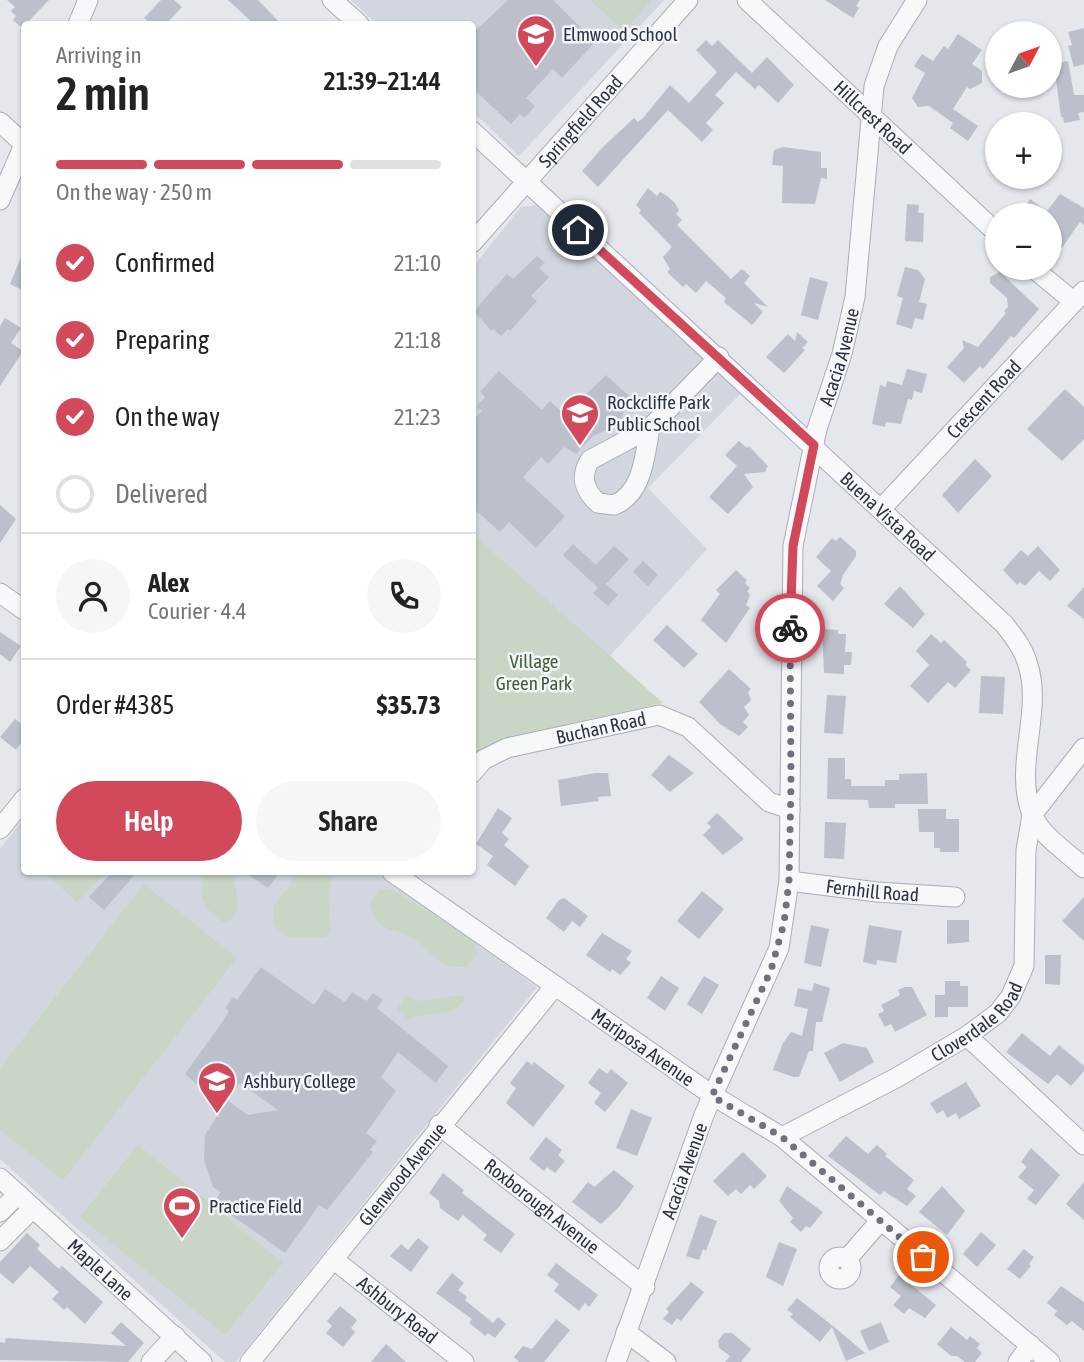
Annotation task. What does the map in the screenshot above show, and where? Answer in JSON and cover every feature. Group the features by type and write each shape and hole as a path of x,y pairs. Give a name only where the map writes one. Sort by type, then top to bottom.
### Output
{"street":[{"path":"79,21 88,0"},
{"path":"332,0 356,21"},
{"name":"Springfield Road","path":"476,238 688,0"},
{"name":"Hillcrest Road","path":"747,0 985,222"},
{"name":"Acacia Avenue","path":"616,1362 712,1096 779,948 789,881 793,546 814,445 855,297 874,86 882,58 917,0"},
{"path":"0,122 21,145"},
{"name":"Buena Vista Road","path":"476,135 524,182 719,357 1004,624 1022,648 1030,668 1031,694 1025,779 1032,815"},
{"path":"0,200 21,154"},
{"path":"1053,280 1079,296"},
{"name":"Crescent Road","path":"882,508 1079,296"},
{"path":"650,428 719,357"},
{"path":"0,593 21,608"},
{"name":"Buchan Road","path":"476,768 482,760 507,748 659,715 688,727 769,802 790,808"},
{"name":"Cloverdale Road","path":"782,1137 896,1078 967,1036 998,1013 1011,996 1024,967 1026,850 1032,815 1084,748"},
{"path":"0,830 21,803"},
{"path":"1032,815 1046,833 1084,867"},
{"name":"Mariposa Avenue","path":"403,875 554,987 712,1096 782,1137 1050,1362"},
{"name":"Fernhill Road","path":"789,881 877,892 955,897"},
{"name":"Glenwood Avenue","path":"250,1362 439,1125 554,987"},
{"path":"967,1036 1084,1145"},
{"name":"Roxborough Avenue","path":"439,1125 645,1287"},
{"name":"Maple Lane","path":"0,1178 202,1362"},
{"path":"0,1212 18,1194"},
{"path":"0,1241 33,1208"},
{"path":"847,1259 880,1221"},
{"name":"Ashbury Road","path":"333,1259 464,1362"},
{"path":"626,1332 666,1362"},
{"path":"151,1362 175,1336"},
{"path":"1018,1362 1031,1345"}],"shaded area":[{"name":"Elmwood School","path":"351,0 664,0 519,156 476,115 476,21 374,21"},
{"name":"Rockcliffe Park Public School","path":"539,205 741,393 648,488 707,549 609,657 476,537 476,263 521,207"},
{"name":"Ashbury College","path":"21,821 21,875 380,875 537,987 236,1362 225,1362 0,1159 0,849"}],"green space":[{"path":"590,0 652,0 624,31"},
{"name":"Village Green Park","path":"476,537 663,703 568,724 481,755 476,761"},
{"path":"47,875 103,875 77,902"},
{"path":"204,875 234,875 238,900 232,919 225,923 207,908 202,895"},
{"path":"293,875 333,875 328,893 331,933 325,938 287,937 274,925 273,907 290,886"},
{"path":"144,884 237,958 63,1180 0,1130 0,1068"},
{"path":"391,889 471,938 478,954 466,967 447,965 441,963 414,939 382,926 370,904 379,890"},
{"path":"462,995 465,998 460,1005 448,1012 409,1020 397,1009 406,996 421,1001"},
{"name":"Practice Field","path":"138,1145 283,1263 225,1335 80,1217"}],"building":[{"path":"7,0 49,0 29,21 21,21 21,27 13,20 16,16 11,11 15,7"},
{"path":"161,0 174,0 182,7 169,21 148,21 144,18"},
{"path":"228,0 258,0 278,21 251,21"},
{"path":"508,0 553,0 595,42 562,78 553,69 526,98 535,106 524,118 520,114 511,124 476,92 476,30"},
{"path":"825,0 860,0 853,18"},
{"path":"1084,28 1084,64 1074,67 1068,46 1072,45 1068,32"},
{"path":"958,34 982,50 972,64 982,71 982,83 970,89 967,87 953,109 978,126 968,141 950,128 953,123 929,106 918,107 912,98 925,73 914,66 922,54 933,61 944,46 948,49"},
{"path":"706,40 712,46 718,40 752,73 767,57 794,85 778,103 759,85 755,89 736,72 715,95 724,103 706,123 713,130 702,142 668,110 598,187 582,171 603,147 634,118 638,122 643,118 670,85 689,103 717,72 696,50"},
{"path":"1068,61 1074,95 1084,95 1084,112 1078,113 1080,120 1064,123 1058,98 1062,98 1062,62"},
{"path":"783,147 821,152 821,168 827,168 827,179 821,178 815,204 782,203 783,166 772,165 774,150"},
{"path":"648,188 657,196 660,192 675,203 679,210 676,214 682,220 677,225 731,279 742,269 750,276 744,283 768,307 754,303 763,312 752,325 724,302 726,298 706,281 696,293 686,284 683,287 667,272 670,269 663,257 672,247 639,213 641,210 636,205"},
{"path":"1060,194 1084,208 1084,225 1080,222 1062,248 1062,203 1053,203"},
{"path":"907,204 919,205 918,213 924,213 923,242 905,241"},
{"path":"537,256 545,263 539,268 549,277 531,296 537,301 510,331 508,329 501,336 493,329 491,331 476,310 507,274 513,279"},
{"path":"21,257 21,290 10,284"},
{"path":"905,267 918,270 925,279 919,302 927,304 923,320 915,318 912,329 896,324 903,298 897,296"},
{"path":"810,277 828,282 818,320 801,315"},
{"path":"990,280 1008,280 1039,309 983,369 980,366 964,383 947,367 964,348 962,340 978,347 1008,307 1007,298"},
{"path":"5,318 21,328 11,343 21,350 21,354 0,386 0,326"},
{"path":"797,332 808,342 802,348 805,350 784,373 766,357 788,334 795,341"},
{"path":"907,369 927,374 922,393 914,391 912,400 908,399 901,424 886,422 885,427 872,424 880,385 886,387 887,381 902,385"},
{"path":"499,371 542,410 550,401 565,415 606,375 629,396 625,401 627,403 622,417 624,423 593,436 576,454 564,447 548,464 541,457 523,477 565,516 536,548 509,522 500,532 476,511 476,417 482,411 476,407 485,397 480,392"},
{"path":"1065,389 1084,407 1084,439 1062,461 1027,429"},
{"path":"739,441 747,448 749,446 768,466 765,472 744,474 753,487 728,514 709,497 737,466 725,455"},
{"path":"975,459 992,476 958,513 942,495"},
{"path":"0,505 16,519 0,543"},
{"path":"840,537 856,551 856,556 843,575 840,584 844,588 833,601 817,586 831,571 816,557 832,538 836,541"},
{"path":"573,544 596,565 614,546 629,559 606,584 618,595 608,606 593,593 598,588 563,555"},
{"path":"1038,546 1060,570 1050,581 1039,571 1025,586 1020,582 1017,585 1003,570 1021,550 1028,556"},
{"path":"643,561 658,575 648,586 633,572"},
{"path":"736,570 747,580 745,583 750,588 747,591 750,595 746,605 750,608 726,643 701,620 720,594 716,590"},
{"path":"900,586 925,614 913,628 884,604"},
{"path":"1084,587 1084,619 1067,606"},
{"path":"667,625 698,654 684,668 653,640"},
{"path":"822,629 838,630 838,634 846,634 845,652 852,652 851,665 844,665 844,674 824,673"},
{"path":"0,632 21,646 10,662 0,654"},
{"path":"931,634 941,643 944,640 967,662 965,665 971,670 955,688 948,682 928,703 910,686 929,665 916,651"},
{"path":"729,669 751,689 748,692 751,700 744,707 749,715 743,722 748,727 739,736 720,724 699,702"},
{"path":"981,676 1005,677 1003,714 979,713"},
{"path":"827,695 846,696 843,734 824,733"},
{"path":"15,719 21,724 21,745 16,750 0,737"},
{"path":"669,755 694,773 670,792 651,775"},
{"path":"828,758 845,758 845,779 851,779 851,786 885,786 885,780 899,780 899,774 927,773 928,804 895,804 895,808 869,808 868,800 827,799"},
{"path":"608,773 611,796 598,797 599,801 561,806 558,780"},
{"path":"498,808 512,818 502,833 509,839 504,845 529,866 515,886 487,865 493,856 476,844"},
{"path":"918,809 946,809 946,819 959,819 959,852 940,852 940,848 934,848 934,832 919,832"},
{"path":"717,813 744,839 723,855 703,835 711,827 707,823"},
{"path":"825,822 846,823 844,859 824,858"},
{"path":"109,875 134,875 104,910 89,897"},
{"path":"248,875 278,875 268,888"},
{"path":"702,891 724,909 699,939 677,921"},
{"path":"1084,897 1084,941 1062,921"},
{"path":"564,898 588,916 580,927 572,921 564,932 546,918 559,900"},
{"path":"947,920 969,920 969,942 947,944"},
{"path":"811,925 829,929 821,967 804,963"},
{"path":"869,925 902,931 896,963 877,960 876,965 863,962"},
{"path":"602,933 632,951 626,959 631,963 620,975 612,969 610,972 586,955"},
{"path":"1045,955 1061,955 1060,985 1045,984"},
{"name":"Ashbury College","path":"261,967 314,1005 325,989 345,1002 352,992 367,1001 373,993 383,1000 377,1008 448,1066 436,1083 398,1052 381,1077 396,1091 366,1133 377,1141 370,1150 373,1152 327,1210 319,1205 285,1253 220,1207 222,1204 216,1199 221,1192 213,1187 204,1160 205,1135 219,1113 211,1107 216,1101 185,1074 223,1021 229,1011 225,1008 233,997 237,1000","holes":["240,1083 278,1110 248,1115 227,1100"]},
{"path":"661,976 679,988 665,1011 647,998"},
{"path":"704,976 719,985 702,1014 687,1004"},
{"path":"945,981 960,981 960,986 968,986 968,1007 948,1007 948,1017 935,1017 935,995 945,995"},
{"path":"814,983 830,988 822,1022 816,1022 813,1051 809,1051 799,1077 773,1070 783,1043 791,1032 802,1036 808,1009 794,1006 798,988 812,991"},
{"path":"912,987 927,1015 895,1032 891,1024 885,1027 878,1014 884,1011 881,1005 900,995 898,990"},
{"path":"1022,1033 1050,1056 1059,1045 1084,1066 1084,1071 1071,1086 1057,1074 1048,1084 1006,1052"},
{"path":"843,1043 867,1048 874,1062 840,1082 824,1053"},
{"path":"527,1061 532,1065 534,1062 565,1086 533,1127 506,1103 516,1088 510,1083"},
{"path":"599,1068 607,1074 611,1069 628,1083 605,1112 594,1103 601,1093 588,1083"},
{"path":"966,1082 981,1106 959,1119 956,1113 947,1118 943,1110 937,1114 930,1103"},
{"path":"631,1109 652,1118 637,1156 616,1148"},
{"path":"846,1136 868,1154 877,1145 887,1154 885,1156 914,1180 907,1189 916,1196 907,1206 884,1191 880,1195 828,1156"},
{"path":"546,1137 562,1150 558,1155 565,1161 555,1173 547,1167 544,1171 529,1159"},
{"path":"1031,1148 1060,1175 1036,1205 1027,1199 1034,1190 1018,1177 1027,1167 1021,1162"},
{"path":"743,1152 767,1176 754,1189 750,1185 741,1194 736,1189 728,1196 713,1181"},
{"path":"614,1170 634,1186 619,1207 601,1224 572,1202 588,1182 594,1187"},
{"path":"443,1173 464,1190 462,1193 515,1234 501,1253 483,1240 487,1235 463,1215 458,1221 440,1208 439,1201 429,1193"},
{"path":"1084,1182 1084,1220 1066,1204"},
{"path":"787,1186 823,1212 810,1228 806,1226 801,1232 790,1222 793,1218 779,1201"},
{"path":"942,1186 965,1211 947,1235 919,1212"},
{"path":"700,1215 717,1221 706,1251 703,1249 699,1260 686,1256"},
{"path":"981,1232 996,1245 977,1267 963,1254"},
{"path":"27,1233 40,1245 37,1249 59,1269 62,1266 103,1302 85,1324 67,1307 64,1310 52,1299 59,1292 30,1266 13,1284 0,1273 0,1262"},
{"path":"418,1238 429,1247 411,1272 390,1256 401,1244 408,1250"},
{"path":"779,1242 797,1249 783,1286 766,1277"},
{"path":"1024,1249 1034,1257 1029,1264 1031,1266 1020,1279 1007,1269"},
{"path":"556,1263 598,1295 589,1307 585,1303 579,1311 554,1291 559,1284 547,1275"},
{"path":"452,1273 464,1283 458,1290 467,1297 465,1300 493,1323 498,1317 506,1324 495,1338 488,1333 485,1336 469,1323 472,1319 436,1293"},
{"path":"899,1275 936,1305 925,1318 909,1308 904,1314 893,1305 901,1296 890,1287"},
{"path":"691,1282 704,1292 681,1321 677,1318 672,1325 663,1319 669,1312 666,1309"},
{"path":"1061,1286 1084,1302 1084,1331 1072,1321 1067,1325 1054,1315 1057,1311 1047,1303"},
{"path":"797,1298 865,1353 846,1361 832,1327 820,1342 790,1317 793,1314 787,1310"},
{"path":"340,1306 357,1320 351,1328 355,1332 343,1347 326,1333 332,1326 327,1321"},
{"path":"556,1319 570,1330 544,1362 519,1362 514,1357 523,1346 532,1349"},
{"path":"121,1322 144,1343 128,1362 0,1360 0,1342 5,1343 6,1338 126,1346 111,1333"},
{"path":"881,1322 889,1342 869,1351 860,1331"},
{"path":"951,1327 967,1340 970,1336 980,1344 977,1348 982,1353 975,1362 965,1362 957,1356 951,1356 937,1344"},
{"path":"724,1333 732,1333 751,1349 741,1362 725,1362 730,1356 719,1348 718,1341"},
{"path":"386,1344 406,1362 371,1362"}],"way so far":[{"path":"790,628 791,785 789,881 784,923 771,970 712,1096 782,1137 923,1257"}],"place":[{"name":"Elmwood School","path":"536,68"},
{"name":"Rockcliffe Park Public School","path":"580,447"},
{"name":"Ashbury College","path":"217,1115"},
{"name":"Practice Field","path":"182,1240"}],"route":[{"path":"578,230 814,445 793,546 790,628"}]}
